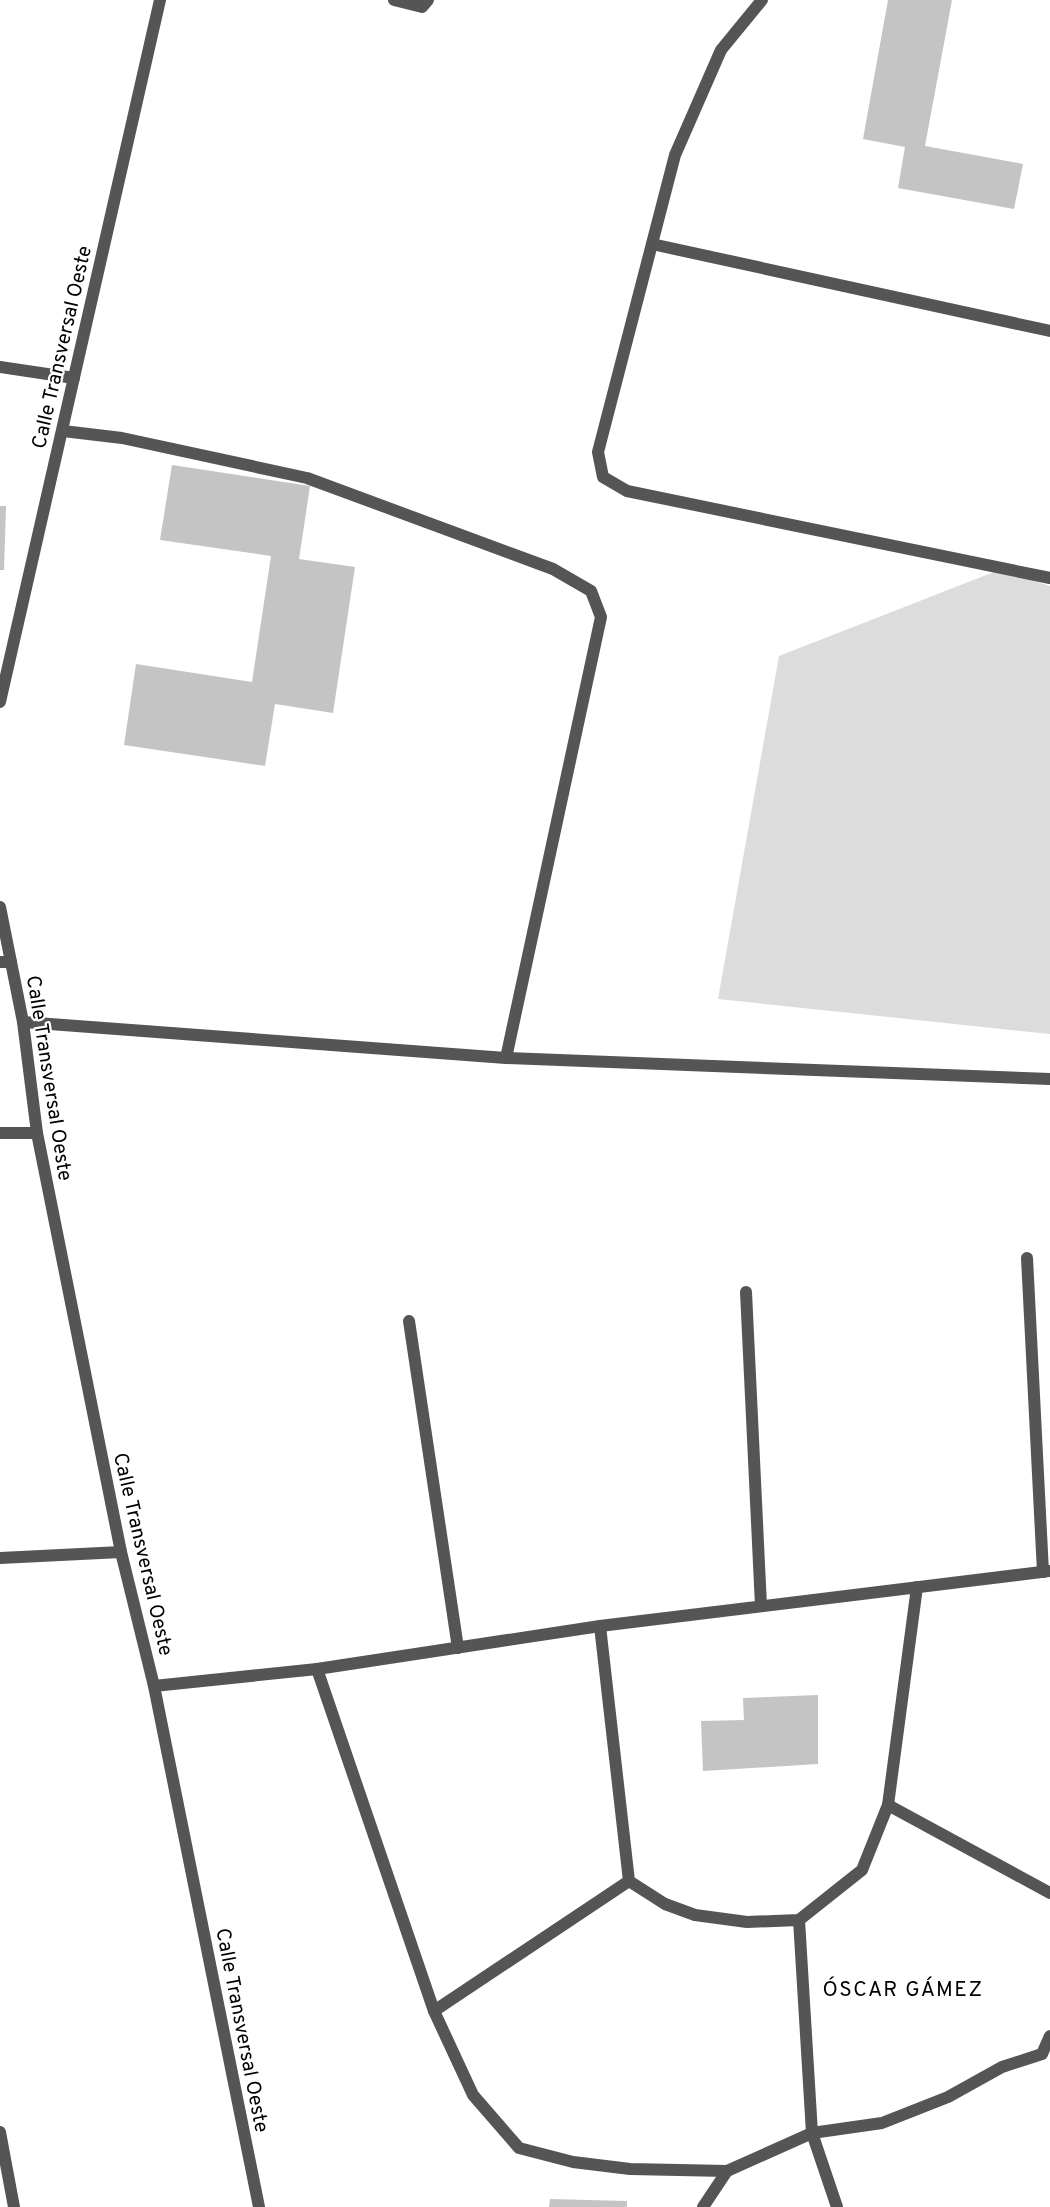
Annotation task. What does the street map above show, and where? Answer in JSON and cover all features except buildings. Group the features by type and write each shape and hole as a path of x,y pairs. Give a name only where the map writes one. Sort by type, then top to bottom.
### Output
{"street":[{"name":"Calle Transversal Oeste","path":"0,702 160,0"},
{"path":"394,0 422,7 428,0"},
{"path":"762,0 721,50 675,155 598,452 603,477 627,491 1050,578"},
{"path":"652,244 1050,331"},
{"path":"0,367 74,378"},
{"path":"63,431 122,438 307,478 554,569 591,591 601,616 506,1058"},
{"name":"Calle Transversal Oeste","path":"0,907 5,962 22,1022 37,1133 121,1552 154,1686 259,2207"},
{"path":"22,1022 506,1058 1050,1079"},
{"path":"0,1133 37,1133"},
{"path":"154,1686 317,1669 600,1626 1047,1571 1026,1258"},
{"path":"746,1292 761,1606"},
{"path":"409,1321 458,1648"},
{"path":"0,1557 121,1552"},
{"path":"629,1881 665,1904 695,1915 747,1922 799,1920 862,1870 888,1805 917,1587"},
{"path":"600,1626 629,1881"},
{"path":"317,1669 434,2011 473,2095 519,2148 573,2162 630,2169 727,2171 812,2133 882,2123 948,2097 1002,2067 1046,2054 1050,2036"},
{"path":"888,1805 1050,1893"},
{"path":"434,2011 629,1881"},
{"path":"799,1920 812,2133 837,2207"},
{"path":"0,2132 14,2207"},
{"path":"703,2207 727,2171"}],"shaded area":[{"path":"999,570 1050,586 1050,1034 718,999 779,656"}],"district":[{"name":"ÓSCAR GÁMEZ","path":"903,1989"}]}
